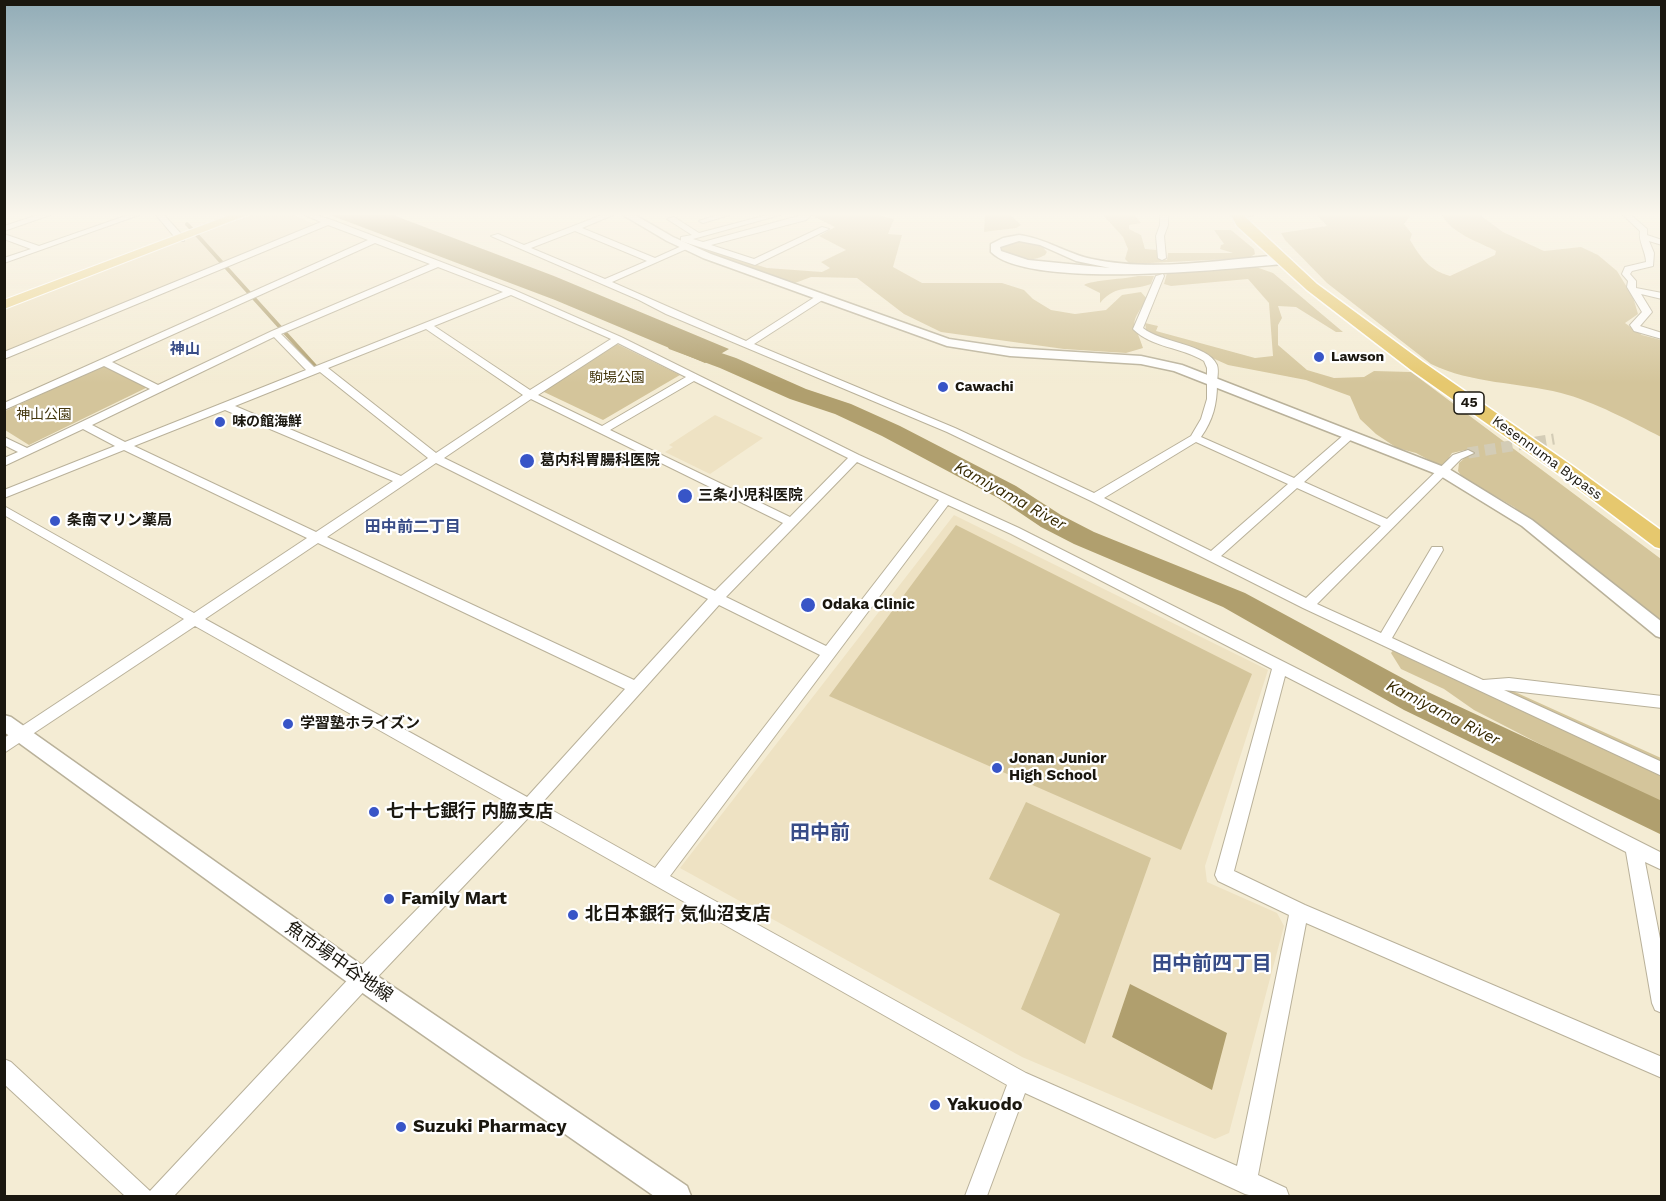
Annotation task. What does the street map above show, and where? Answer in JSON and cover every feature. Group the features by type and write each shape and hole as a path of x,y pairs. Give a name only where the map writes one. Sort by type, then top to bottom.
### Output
{"highway":[{"name":"Kesennuma Bypass","path":"1295,271 1312,287 1417,366 1566,471 1662,543"}],"main road":[{"path":"4,305 95,271"}],"street":[{"path":"4,356 210,271"},
{"path":"4,407 305,271"},
{"path":"4,463 275,333 421,271"},
{"path":"456,271 618,339 855,457 947,498 1280,665 1662,862"},
{"path":"579,271 669,312 951,430 1095,498 1308,605 1662,770"},
{"path":"605,282 631,271"},
{"path":"755,271 947,342 1010,352 1141,360 1178,368 1444,472 1527,523 1662,632"},
{"path":"1092,271 1140,271"},
{"path":"1627,271 1626,274 1632,281 1633,290 1647,312 1635,325 1637,329 1662,336"},
{"path":"1095,498 1195,438 1205,425 1214,398 1212,366 1207,360 1188,350 1151,339 1138,329 1137,323 1150,304 1160,276"},
{"path":"1633,290 1662,296"},
{"path":"4,494 510,292"},
{"path":"747,344 821,297"},
{"path":"426,325 530,395 791,522"},
{"path":"275,333 317,370 437,459 828,653"},
{"path":"11,735 196,620 530,395 618,339"},
{"path":"104,362 158,389"},
{"path":"602,430 693,376"},
{"path":"4,397 15,402"},
{"path":"226,405 403,481"},
{"path":"84,425 317,538 634,687"},
{"path":"1212,557 1350,435"},
{"path":"1195,438 1390,525"},
{"path":"4,440 27,452"},
{"path":"1308,605 1457,457 1468,453"},
{"path":"159,1197 362,979 530,805 634,687 717,598 855,457"},
{"path":"658,878 947,498"},
{"path":"4,510 196,620 1019,1080 1278,1197"},
{"path":"1384,640 1437,550"},
{"path":"1280,665 1224,875 1299,911 1662,1068"},
{"path":"1482,685 1509,684 1662,702"},
{"name":"魚市場中谷地線","path":"11,735 677,1197"},
{"path":"1634,849 1662,1003"},
{"path":"1245,1183 1299,911"},
{"path":"4,1069 141,1197"},
{"path":"976,1197 1019,1080"}],"shaded area":[{"path":"96,271 206,271 5,354 5,304"},
{"path":"478,271 541,271 729,349 705,363 555,300"},
{"path":"715,415 763,438 710,474 665,452 673,447 669,445"},
{"name":"Jonan Junior High School","path":"954,515 1268,670 1205,866 1207,882 1277,913 1284,926 1229,1133 1215,1139 1022,1057 680,868"},
{"path":"1130,984 1227,1033 1212,1090 1112,1037"}],"green space":[{"path":"760,271 900,271 922,283 1002,283 1024,290 1033,299 1051,310 1075,314 1106,310 1122,295 1141,292 1147,299 1134,324 1143,348 1126,353 1064,349 941,332 904,314 857,278 811,277 795,283"},
{"path":"1267,271 1273,273 1343,332 1336,332 1296,307 1278,306 1282,318 1278,325 1278,345 1307,370 1334,378 1364,377 1374,371 1411,372 1661,559 1661,626 1514,507 1462,477 1458,471 1459,463 1467,456 1476,454 1470,449 1452,453 1447,465 1442,467 1416,453 1397,448 1376,434 1360,419 1350,396 1306,380 1228,365 1190,348 1165,342 1146,330 1145,323 1158,326 1156,331 1255,358 1273,356 1269,303 1248,279 1171,286 1164,284 1167,273"},
{"path":"1315,271 1438,271 1450,276 1461,271 1617,271 1633,297 1638,314 1625,323 1642,335 1661,340 1661,437 1612,412 1561,393 1463,375 1431,364 1327,283"},
{"path":"1154,276 1151,284 1118,290 1100,303 1100,293 1084,285 1094,282"},
{"name":"駒場公園","path":"617,344 680,375 603,420 542,391"},
{"name":"神山公園","path":"104,365 148,387 29,445 5,430 5,411"},
{"path":"956,525 1252,674 1181,850 829,696"},
{"path":"1395,648 1661,773 1661,804 1474,710 1444,689 1401,669 1391,653"},
{"path":"1504,687 1661,758 1661,766 1501,691"},
{"path":"1026,802 1151,858 1085,1044 1021,1009 1060,914 989,879"}],"waterway":[{"path":"229,271 316,367"},
{"name":"Kamiyama River","path":"677,344 728,363 798,394 843,409 891,431 1007,492 1051,521 1084,538 1234,600 1416,701 1662,819"}],"tunnel":[{"path":"1468,453 1554,439"}],"place":[{"name":"Lawson","path":"1319,357"},
{"name":"Cawachi","path":"943,387"},
{"name":"味の館海鮮","path":"220,422"},
{"name":"葛内科胃腸科医院","path":"527,461"},
{"name":"三条小児科医院","path":"685,496"},
{"name":"条南マリン薬局","path":"55,521"},
{"name":"Odaka Clinic","path":"808,605"},
{"name":"学習塾ホライズン","path":"288,724"},
{"name":"Jonan Junior High School","path":"997,768"},
{"name":"七十七銀行 内脇支店","path":"374,812"},
{"name":"Family Mart","path":"389,899"},
{"name":"北日本銀行 気仙沼支店","path":"573,915"},
{"name":"Yakuodo","path":"935,1105"},
{"name":"Suzuki Pharmacy","path":"401,1127"}],"district":[{"name":"神山","path":"185,350"},
{"name":"田中前二丁目","path":"413,527"},
{"name":"田中前","path":"820,833"},
{"name":"田中前四丁目","path":"1212,964"}]}
